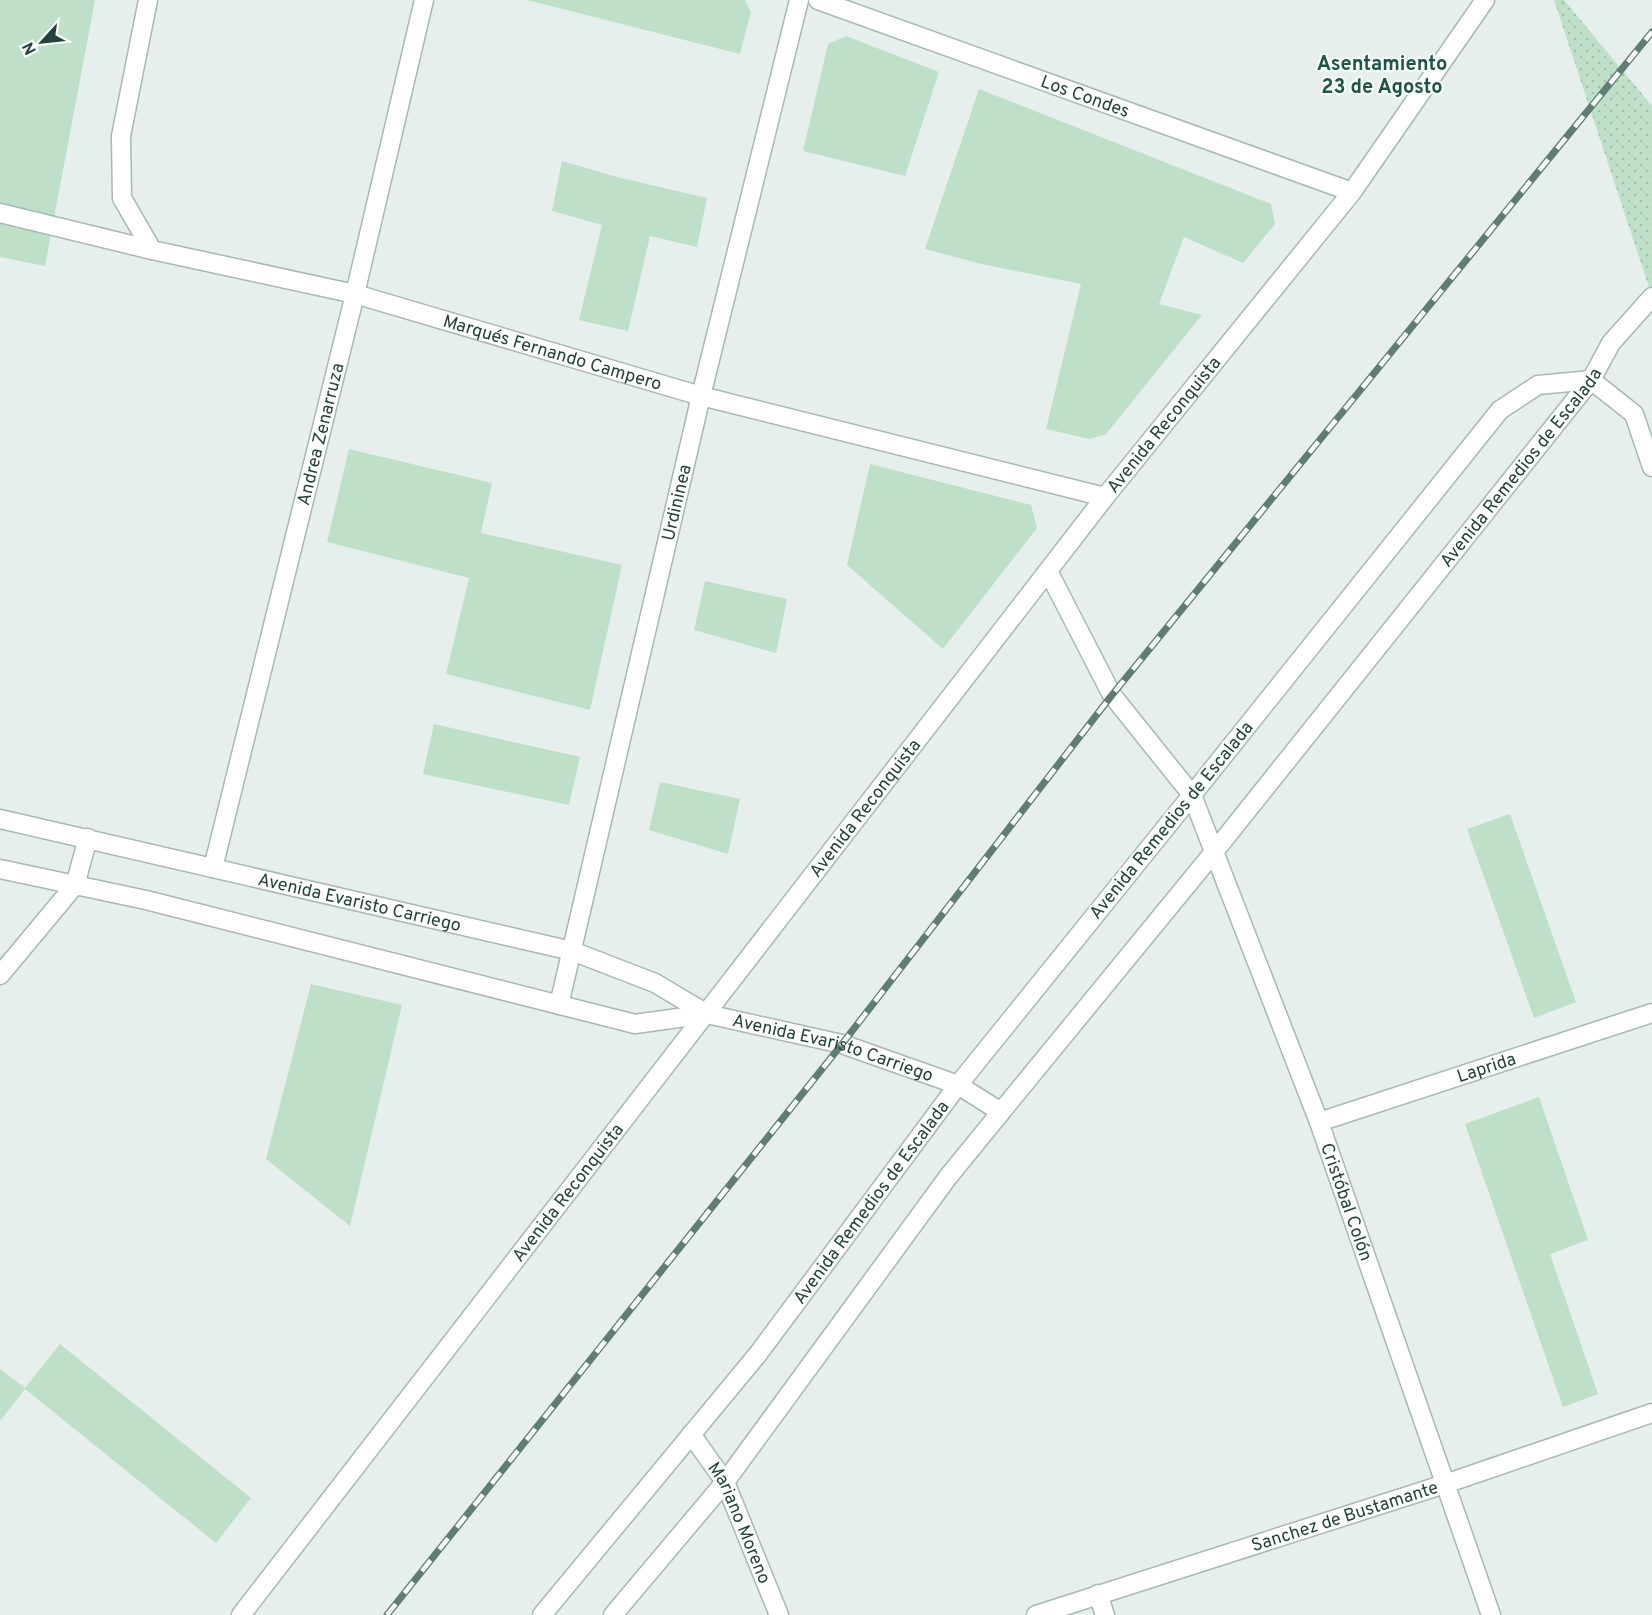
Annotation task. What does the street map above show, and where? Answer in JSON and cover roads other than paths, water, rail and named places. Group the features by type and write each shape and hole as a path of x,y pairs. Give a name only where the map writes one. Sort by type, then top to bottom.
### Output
{"street":[{"path":"148,0 121,136 121,157 122,198 152,250"},
{"name":"Andrea Zenarruza","path":"213,868 355,294 424,0"},
{"name":"Urdininea","path":"559,1005 701,396 799,0"},
{"name":"Los Condes","path":"818,0 1352,192"},
{"name":"Avenida Reconquista","path":"241,1615 1105,497 1352,192 1485,0"},
{"name":"Marqués Fernando Campero","path":"0,213 152,250 355,294 701,396 1105,497"},
{"path":"1652,297 1611,343 1591,380 1634,414 1652,467"},
{"name":"Avenida Remedios de Escalada","path":"542,1615 758,1354 958,1085 1500,410 1538,385 1591,380"},
{"name":"Avenida Remedios de Escalada","path":"613,1615 725,1482 948,1177 1214,852 1591,380"},
{"name":"Cristóbal Colón","path":"1048,571 1112,695 1192,795 1319,1122 1491,1615"},
{"name":"Avenida Evaristo Carriego","path":"0,819 572,951 655,983 707,1014 842,1044 958,1085 1001,1112"},
{"path":"0,975 75,885 88,838"},
{"name":"Avenida Evaristo Carriego","path":"0,869 146,900 635,1024 707,1014"},
{"name":"Laprida","path":"1319,1122 1652,1013"},
{"name":"Sanchez de Bustamante","path":"1036,1615 1445,1484 1652,1413"},
{"name":"Mariano Moreno","path":"691,1434 725,1482 779,1615"},
{"path":"1098,1594 1105,1615"}],"railway":[{"path":"387,1615 842,1044 1112,695 1652,32"}],"district":[{"name":"Asentamiento 23 de Agosto","path":"1382,74"}]}
